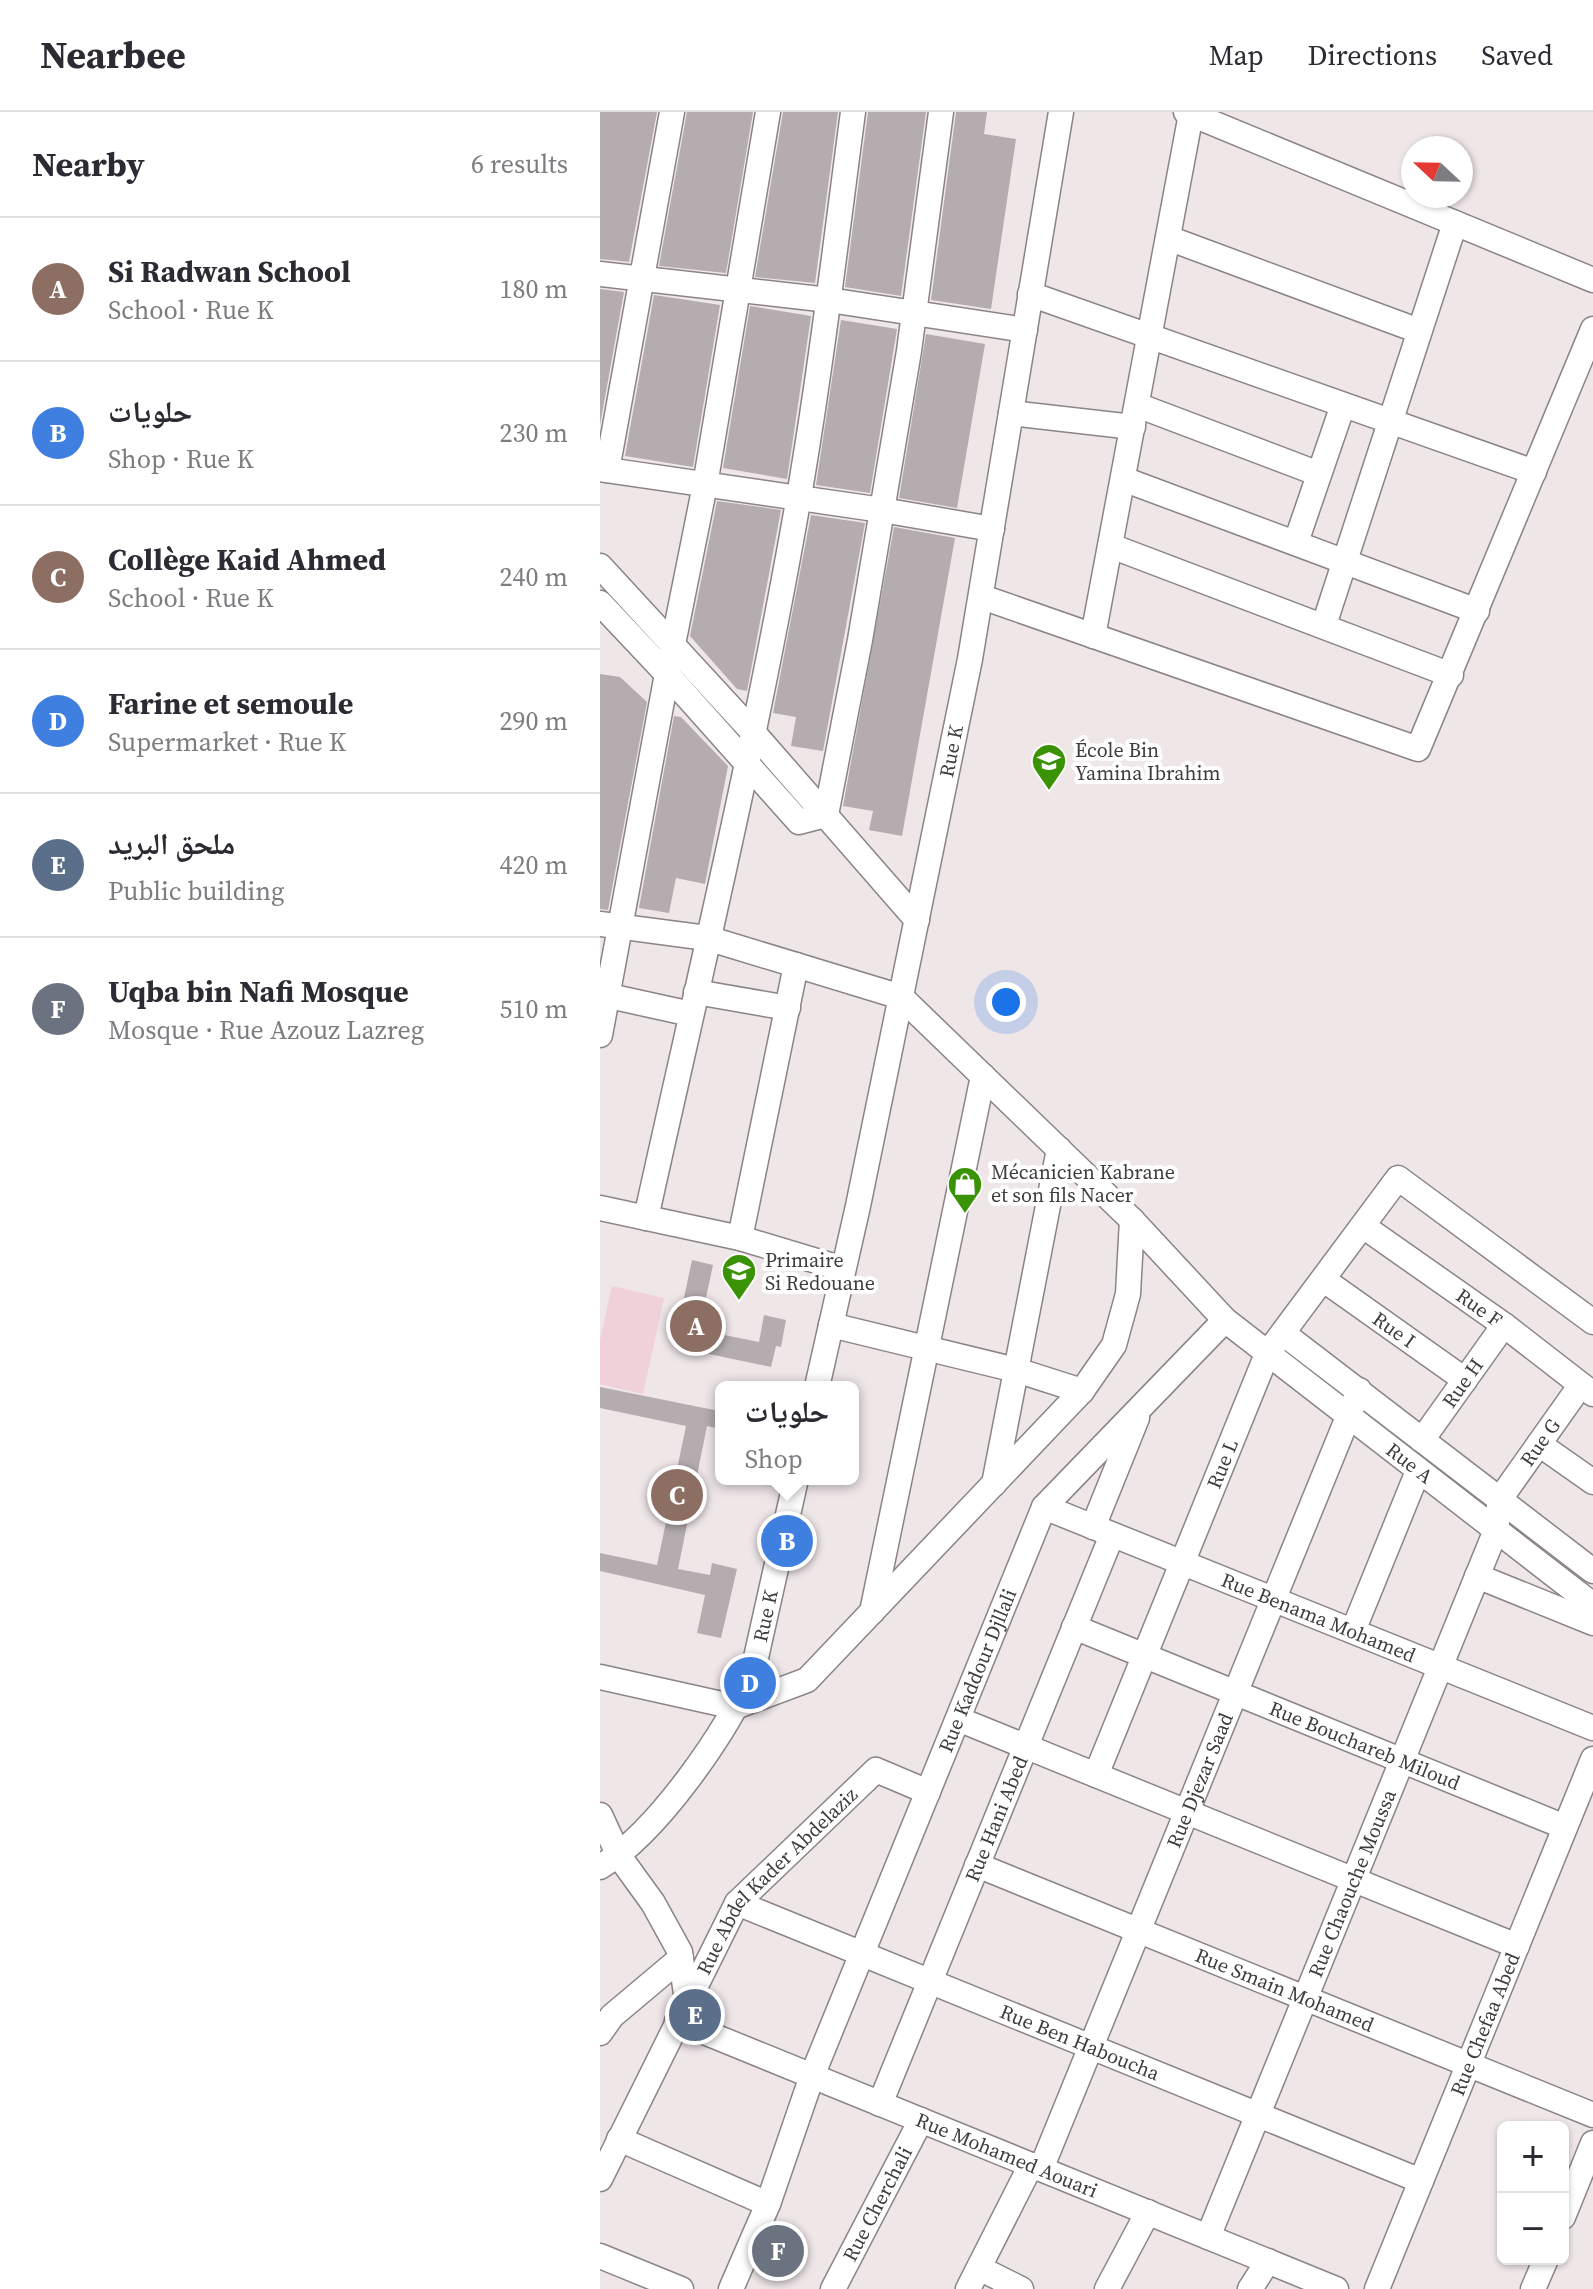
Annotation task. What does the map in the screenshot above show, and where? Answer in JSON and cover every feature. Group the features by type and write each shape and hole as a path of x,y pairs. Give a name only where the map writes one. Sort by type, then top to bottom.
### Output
{"street":[{"path":"672,112 603,470 992,529"},
{"path":"600,1035 610,925 667,674 705,485 768,112"},
{"path":"646,1218 752,731 798,499 829,300 853,112"},
{"path":"826,815 882,510 914,312 941,112"},
{"name":"Rue K","path":"818,1381 901,997 982,597 1061,112"},
{"path":"1093,636 1189,113 1593,280"},
{"path":"1324,625 1455,223"},
{"path":"1168,238 1419,331"},
{"path":"600,274 829,300 1025,330"},
{"path":"1030,294 1534,472"},
{"path":"982,597 1418,749 1593,329"},
{"path":"1296,542 1343,405"},
{"path":"1011,413 1135,416 1319,474"},
{"path":"1123,479 1477,611"},
{"path":"1111,546 1451,675"},
{"path":"600,566 752,731 917,920"},
{"path":"600,603 799,822 826,815"},
{"path":"610,925 707,938 901,997"},
{"path":"740,1238 796,965"},
{"path":"605,994 788,1008"},
{"name":"Rue A","path":"901,997 1132,1220 1225,1320 1593,1605"},
{"path":"872,1612 983,1076"},
{"path":"994,1484 1059,1149"},
{"name":"Rue L","path":"1096,1775 1267,1354 1398,1178 1593,1322"},
{"path":"600,1208 740,1238 843,1269"},
{"path":"600,1677 735,1707 807,1680 1082,1391 1114,1345 1128,1294 1132,1220"},
{"name":"Rue F","path":"1363,1226 1504,1325 1587,1390"},
{"name":"Rue I","path":"1324,1280 1465,1380"},
{"name":"Rue Kaddour Djllali","path":"731,2289 768,2204 812,2076 1044,1507 1225,1320"},
{"path":"831,1325 1016,1370 1082,1391"},
{"name":"Rue H","path":"1353,1631 1426,1443 1504,1325"},
{"path":"1284,1334 1593,1571"},
{"name":"Rue Djezar Saad","path":"973,2279 1036,2167 1091,2047 1359,1390"},
{"name":"Rue G","path":"1500,1499 1539,1444 1587,1390"},
{"name":"Rue Hani Abed","path":"880,2104 1074,1627 1144,1402"},
{"path":"1539,1444 1593,1482"},
{"name":"Rue K","path":"610,1862 645,1832 707,1752 753,1671 795,1485"},
{"name":"Rue Chaouche Moussa","path":"1208,2237 1496,1530 1500,1499"},
{"name":"Rue Benama Mohamed","path":"1044,1507 1593,1728"},
{"path":"1477,1576 1593,1623"},
{"name":"Rue Bouchareb Miloud","path":"1074,1627 1565,1827"},
{"path":"958,1719 1517,1946"},
{"name":"Rue Chefaa Abed","path":"1377,2289 1565,1827 1587,1789 1593,1759"},
{"name":"Rue Abdel Kader Abdelaziz","path":"600,2179 737,1903 876,1770 928,1792"},
{"path":"600,1815 610,1862 653,1903 680,1952 682,2011"},
{"name":"Rue Smain Mohamed","path":"977,1865 1593,2115"},
{"name":"Rue Ben Haboucha","path":"737,1903 1421,2181"},
{"path":"600,2033 612,2016 681,1958"},
{"name":"Rue Mohamed Aouari","path":"682,2011 812,2076 1336,2289"},
{"name":"Rue Cherchali","path":"833,2289 921,2120"},
{"path":"619,2139 768,2204"},
{"path":"1569,2202 1593,2143"},
{"path":"1107,2289 1148,2212"},
{"path":"600,2256 681,2289"},
{"path":"1250,2289 1268,2261"},
{"path":"1533,2289 1543,2265"},
{"path":"973,2279 1021,2289"}],"shaded area":[{"path":"612,1286 664,1298 643,1394 600,1384 600,1340"}],"building":[{"path":"600,112 657,112 629,262 600,259"},
{"path":"687,112 753,112 726,273 659,266"},
{"path":"783,112 838,112 815,283 755,277"},
{"path":"868,112 926,112 901,296 845,287"},
{"path":"956,112 987,112 984,134 1016,139 991,309 931,300"},
{"path":"600,289 624,292 600,425"},
{"path":"654,295 720,305 693,467 625,456"},
{"path":"750,306 811,316 787,479 723,468"},
{"path":"841,320 897,329 870,493 816,485"},
{"path":"926,334 985,344 957,508 899,498"},
{"path":"717,501 781,510 747,691 737,689 690,636"},
{"path":"811,515 865,523 823,751 791,746 796,717 773,713"},
{"path":"894,527 955,538 902,836 869,830 873,811 843,806"},
{"path":"600,674 620,677 647,702 608,910 600,909"},
{"path":"674,716 681,717 728,766 705,884 676,878 669,913 639,908"},
{"path":"692,1260 713,1265 699,1330 759,1342 764,1315 786,1320 781,1347 776,1346 771,1367 680,1348 684,1327 678,1326"},
{"path":"600,1387 715,1410 715,1428 707,1426 678,1569 710,1575 712,1563 737,1569 721,1638 697,1633 705,1595 600,1571 600,1553 657,1565 686,1426 600,1408"}],"place":[{"name":"École Bin Yamina Ibrahim","path":"1049,792"},
{"name":"Mécanicien Kabrane et son fils Nacer","path":"965,1215"},
{"name":"Primaire Si Redouane","path":"739,1302"},
{"name":"Si Radwan School","path":"696,1326"},
{"name":"Collège Kaid Ahmed","path":"677,1495"},
{"name":"حلويات","path":"787,1541"},
{"name":"Farine et semoule","path":"750,1683"},
{"name":"ملحق البريد","path":"695,2015"},
{"name":"Uqba bin Nafi Mosque","path":"778,2251"}]}
